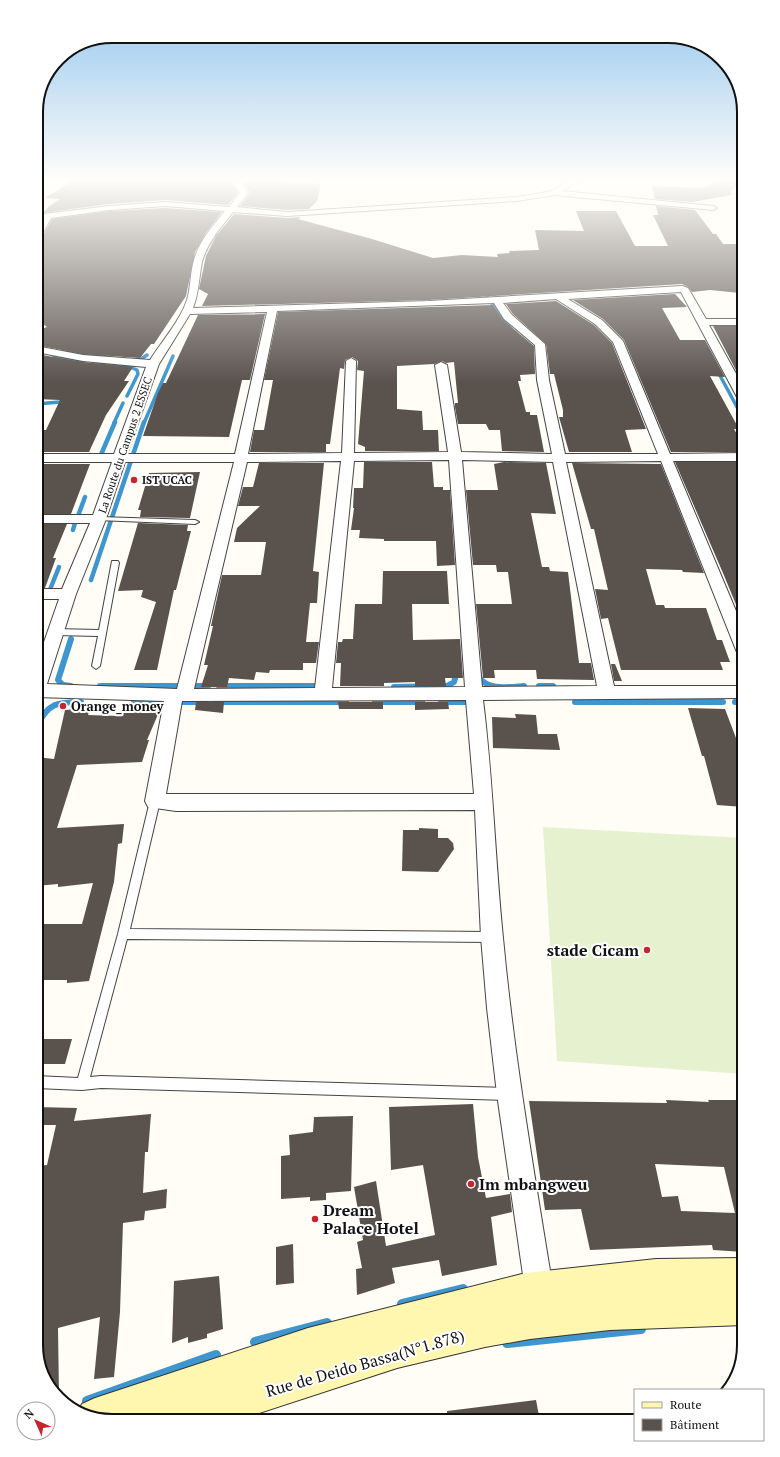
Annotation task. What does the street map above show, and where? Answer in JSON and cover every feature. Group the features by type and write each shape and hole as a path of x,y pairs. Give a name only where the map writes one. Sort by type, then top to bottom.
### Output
{"main road":[{"path":"103,1413 308,1346 429,1314 526,1291 656,1276 737,1275"},
{"name":"Rue de Deido Bassa(N°1.878)","path":"201,1414 289,1384 440,1338 530,1321 646,1310 737,1307"}],"street":[{"name":"La Route du Campus 2 ESSEC","path":"43,670 68,594 99,519 119,458 154,364 192,299 198,261 205,247"},
{"path":"186,311 272,310 497,301 682,289 685,290 737,386"},
{"path":"560,298 599,321 609,329 618,342 643,408 666,457 737,633"},
{"path":"497,301 508,317 540,344 543,380 607,692"},
{"path":"272,310 241,458 179,695 160,786 155,801 176,803 484,802"},
{"path":"702,322 737,322"},
{"path":"43,350 84,358 154,364"},
{"path":"323,694 348,457 351,361"},
{"path":"441,365 455,456 484,802 492,937 509,1094 539,1289"},
{"path":"43,458 455,456 559,458 737,457"},
{"path":"43,519 99,519"},
{"path":"43,594 68,594"},
{"path":"43,690 179,695 737,692"}],"lane":[{"path":"99,519 195,522"},
{"path":"96,666 116,564"},
{"path":"56,632 102,634"},
{"path":"82,1084 123,934 155,801"},
{"path":"123,934 492,937"},
{"path":"43,1082 82,1084 101,1082 509,1094"}],"green space":[{"name":"stade Cicam","path":"543,827 737,838 737,1074 557,1061"}],"building":[{"path":"43,247 198,247 195,252 186,296 154,344 151,344 140,358 83,354 43,346 43,328 47,327 43,324"},
{"path":"211,247 398,247 433,258 462,255 498,257 497,254 510,253 509,251 539,250 538,247 737,247 737,293 710,290 692,292 688,287 682,284 429,300 202,306 208,294 199,289 206,256"},
{"path":"675,294 687,307 662,308 680,340 705,340 725,377 710,376 737,425 737,429 734,429 737,434 737,452 671,452 624,340 603,319 573,300"},
{"path":"556,301 594,325 612,343 646,429 625,430 632,452 569,452 559,417 563,417 563,410 554,374 550,374 546,344 513,314 506,304"},
{"path":"493,305 503,320 534,346 535,374 520,375 521,381 518,381 526,412 530,412 530,415 537,415 544,452 502,451 500,430 489,430 486,424 458,424 455,407 455,403 458,403 454,362 446,363 442,361 434,364 397,366 397,409 422,411 423,430 438,430 439,451 365,451 365,447 358,444 364,371 357,370 358,361 352,357 345,360 344,369 340,368 330,444 326,444 326,452 250,452 254,430 264,430 273,380 264,380 278,312"},
{"path":"265,314 250,380 242,380 229,437 143,436 158,393 163,383 166,383 198,315"},
{"path":"713,326 737,326 737,372"},
{"path":"43,355 83,362 133,367 124,381 129,381 106,415 89,452 43,452 43,430 46,430 60,400 43,399"},
{"path":"364,462 432,462 434,487 443,487 443,490 450,490 455,565 437,566 436,541 384,541 384,539 359,538 360,530 351,530 354,508 354,488 363,488"},
{"path":"504,462 546,463 556,514 531,513 542,567 549,567 550,571 568,572 579,663 591,663 594,680 537,679 536,670 494,670 495,678 483,678 476,604 512,604 508,572 497,572 496,565 473,565 466,490 498,490 494,464"},
{"path":"675,462 737,462 737,607"},
{"path":"259,463 324,463 313,571 319,572 317,603 310,603 306,642 319,642 316,663 303,663 303,670 270,670 269,673 256,672 254,680 229,678 227,687 201,687 208,665 204,665 222,575 261,575 266,542 234,542 237,528 260,506 238,506 243,487 253,487"},
{"path":"572,463 661,464 704,573 683,572 682,570 646,569 656,605 664,605 665,608 706,608 717,640 722,640 730,662 720,662 723,670 621,670 608,618 601,619 595,589 608,590 594,529 591,529"},
{"path":"43,464 90,464 71,514 43,514"},
{"path":"200,472 190,518 140,517 141,510 138,510 149,473"},
{"path":"138,523 188,525 187,531 191,531 176,590 174,590 157,670 134,670 156,602 141,597 143,590 118,591"},
{"path":"43,524 67,524 53,558 56,558 45,588 43,588"},
{"path":"383,571 447,571 449,604 412,604 413,640 460,639 463,678 445,678 446,686 415,686 415,682 384,683 384,686 340,686 341,663 336,663 338,642 342,642 343,639 353,639 355,604 382,604"},
{"path":"611,664 615,664 622,681 614,681"},
{"path":"196,702 224,702 223,713 195,710"},
{"path":"338,702 383,702 383,709 339,709"},
{"path":"415,702 448,702 449,709 415,710"},
{"path":"123,704 162,705 147,740 149,740 142,762 77,765 57,828 124,824 122,843 118,844 114,882 89,981 67,983 67,980 43,980 43,924 82,924 93,883 58,887 58,884 43,885 43,758 54,759 65,710 90,708 88,715 120,716"},
{"path":"688,708 725,709 737,738 737,806 717,805 704,756 702,756"},
{"path":"515,714 536,715 538,734 557,734 560,750 493,748 492,717 516,718"},
{"path":"419,828 438,829 438,838 448,838 453,843 454,849 438,872 402,871 403,830 419,830"},
{"path":"43,1039 72,1039 65,1064 43,1064"},
{"path":"666,1100 709,1102 708,1100 737,1100 737,1252 713,1250 712,1245 590,1250 581,1209 545,1210 529,1101 667,1103","holes":["655,1164 724,1167 735,1213 681,1211 678,1196 662,1197"]},
{"name":"Im mbangweu","path":"473,1104 478,1157 486,1198 510,1194 512,1212 491,1217 497,1265 442,1276 439,1260 392,1268 395,1283 357,1295 356,1269 362,1268 357,1242 363,1240 354,1187 376,1181 386,1246 435,1235 423,1165 391,1170 389,1107"},
{"path":"43,1107 77,1108 74,1121 151,1114 148,1152 145,1152 143,1193 167,1189 166,1208 145,1211 144,1220 123,1223 120,1312 114,1377 94,1379 100,1317 58,1328 59,1388 48,1371 44,1358 43,1345 43,1165 47,1165 56,1125 43,1125"},
{"path":"353,1116 351,1191 326,1193 326,1200 310,1201 310,1197 281,1199 281,1156 290,1155 289,1135 313,1132 314,1117"},
{"path":"293,1244 294,1283 276,1285 276,1247"},
{"path":"219,1276 223,1329 207,1334 207,1338 188,1343 188,1337 172,1343 174,1281"},
{"path":"536,1400 539,1414 447,1414 447,1411"}],"waterway":[{"path":"712,267 727,272 737,278"},
{"path":"482,290 510,328"},
{"path":"63,352 107,357"},
{"path":"133,360 141,359 147,355"},
{"path":"144,423 173,356"},
{"path":"54,357 84,361"},
{"path":"97,363 130,367 137,370 138,374 127,396"},
{"path":"717,370 737,407"},
{"path":"43,403 60,402"},
{"path":"114,423 123,403"},
{"path":"100,457 115,422"},
{"path":"91,580 144,422"},
{"path":"78,516 85,497"},
{"path":"73,530 75,523"},
{"path":"49,592 59,567"},
{"path":"71,639 58,680 63,685 71,686"},
{"path":"394,687 447,686 454,682 456,675"},
{"path":"478,676 482,681 493,686 524,686"},
{"path":"100,686 180,686"},
{"path":"193,686 208,686"},
{"path":"219,686 318,686"},
{"path":"539,686 553,686"},
{"path":"43,716 54,705 66,702 81,702"},
{"path":"134,702 204,702"},
{"path":"217,702 346,702"},
{"path":"375,702 422,702"},
{"path":"441,702 467,702"},
{"path":"575,702 723,702"},
{"path":"402,1304 463,1289"},
{"path":"255,1342 327,1323"},
{"path":"507,1343 641,1329"},
{"path":"87,1401 216,1355"}],"place":[{"name":"IST UCAC","path":"134,480"},
{"name":"Orange_money","path":"63,706"},
{"name":"stade Cicam","path":"647,950"},
{"name":"Im mbangweu","path":"471,1184"},
{"name":"Dream Palace Hotel","path":"315,1219"}]}
